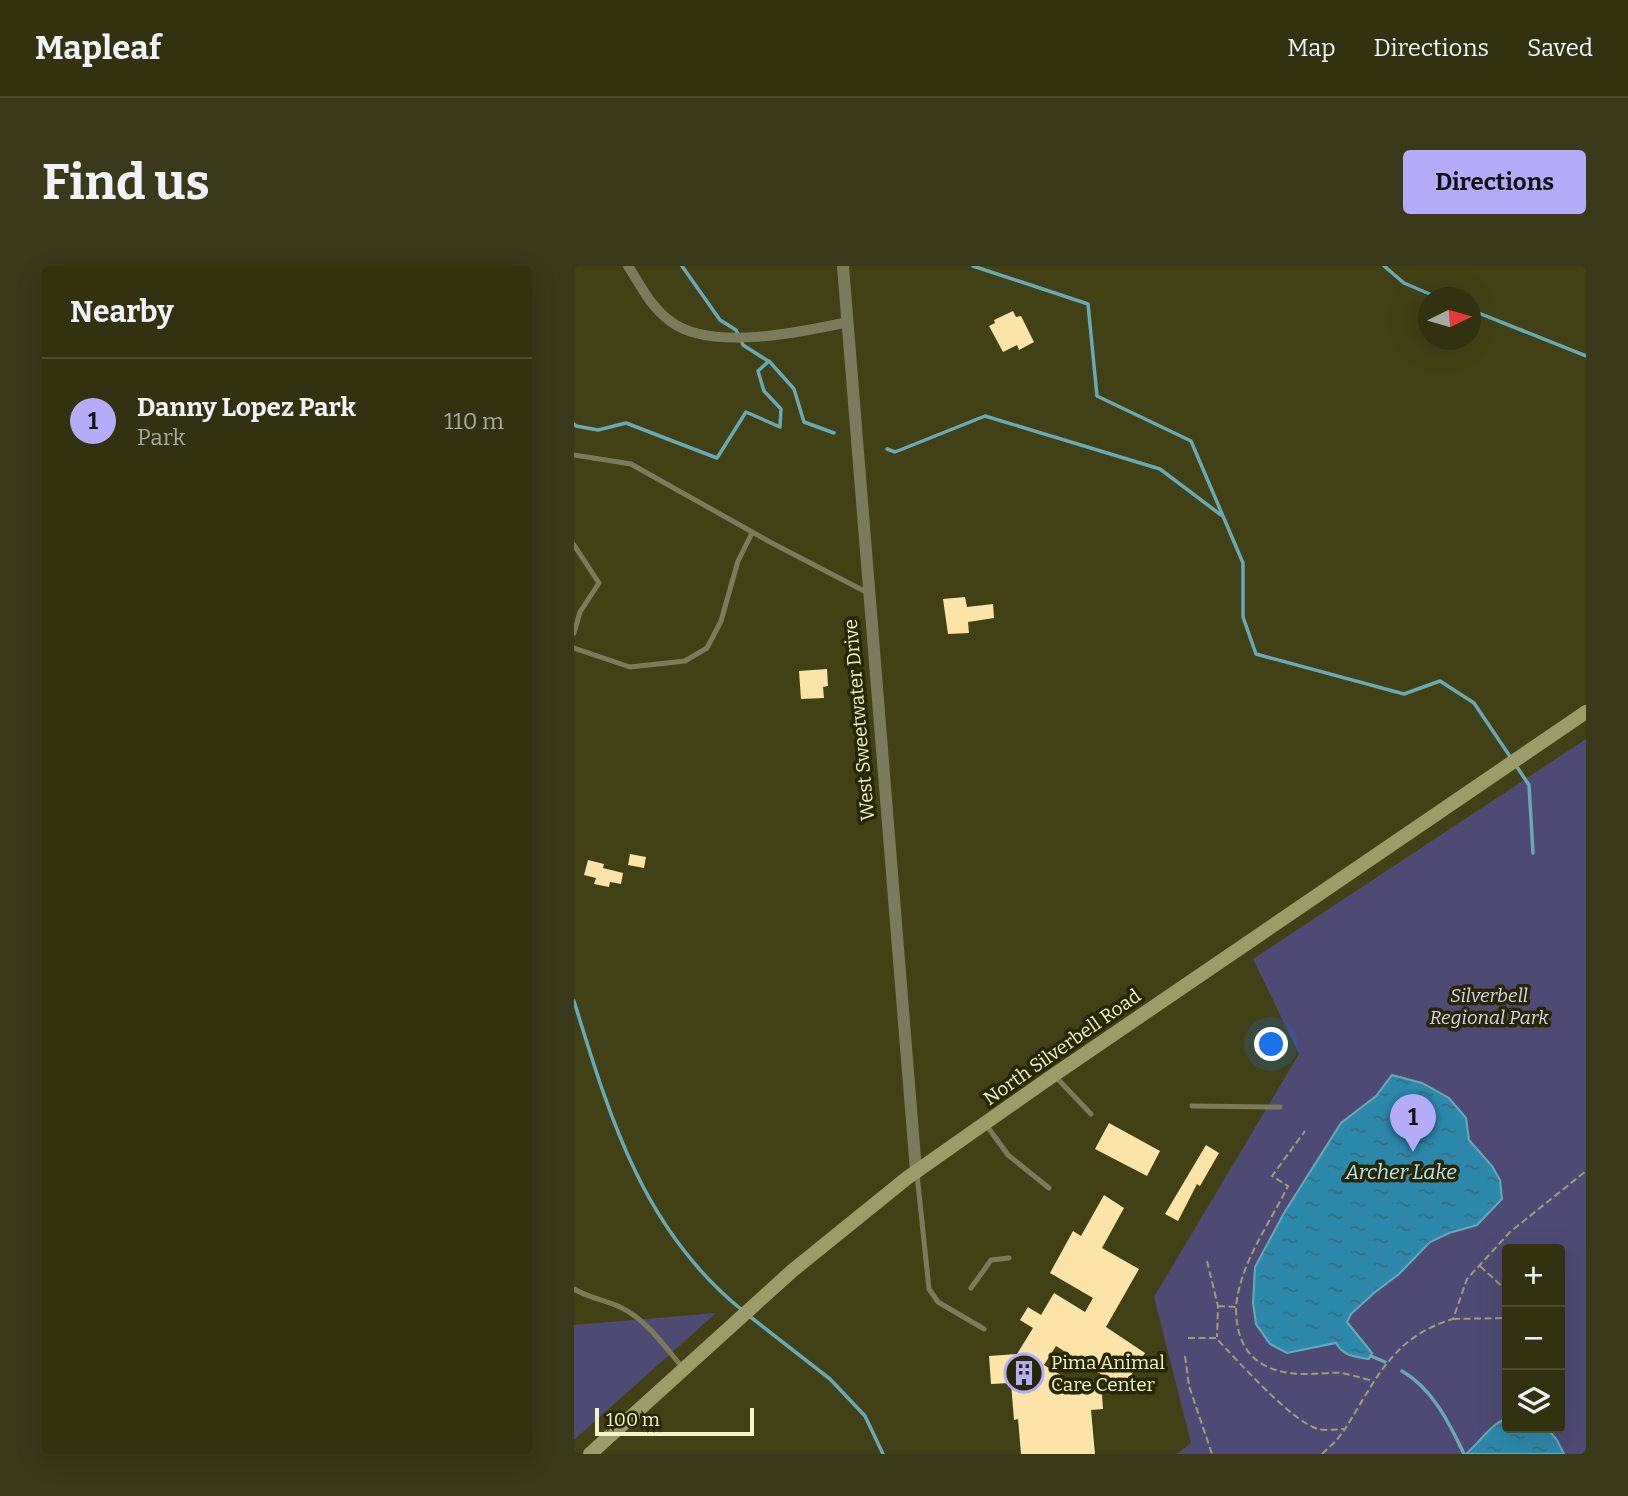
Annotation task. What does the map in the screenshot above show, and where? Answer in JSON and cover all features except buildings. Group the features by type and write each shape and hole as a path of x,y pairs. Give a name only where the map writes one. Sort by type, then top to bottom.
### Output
{"main road":[{"name":"North Silverbell Road","path":"590,1454 792,1271 916,1171 1586,712"}],"street":[{"path":"628,266 643,293 658,311 672,323 696,332 733,339 803,331 848,322"},
{"name":"West Sweetwater Drive","path":"843,266 916,1171"}],"lane":[{"path":"574,455 631,464 752,533 868,593"},
{"path":"574,648 630,667 685,661 707,648 720,621 738,561 752,533"},
{"path":"574,545 599,583 580,612 574,633"},
{"path":"1054,1075 1091,1114"},
{"path":"1192,1106 1280,1107"},
{"path":"985,1123 1009,1155 1049,1188"},
{"path":"916,1171 929,1289 938,1302 984,1329"},
{"path":"971,1288 991,1260 1009,1258"},
{"path":"574,1289 633,1315 648,1327 683,1368"}],"path":[{"path":"1305,1131 1272,1176 1288,1186 1237,1289 1236,1328 1242,1344 1259,1363 1281,1373 1339,1373 1374,1381"},
{"path":"1453,1319 1467,1279 1510,1232 1586,1171"},
{"path":"1206,1261 1219,1306 1216,1338"},
{"path":"1480,1265 1502,1286"},
{"path":"1219,1306 1236,1307"},
{"path":"1322,1454 1345,1429 1390,1358 1413,1337 1430,1326 1453,1319 1502,1318"},
{"path":"1188,1338 1216,1338 1247,1372 1299,1417 1317,1429 1345,1429"},
{"path":"1185,1356 1189,1386 1212,1454"}],"green space":[{"name":"Silverbell Regional Park","path":"1586,739 1586,1454 1177,1454 1191,1443 1154,1297 1299,1054 1253,959"},
{"path":"716,1313 574,1440 574,1325"}],"water":[{"name":"Archer Lake","path":"1392,1075 1422,1083 1449,1098 1466,1118 1469,1140 1492,1166 1500,1180 1502,1199 1477,1225 1430,1242 1399,1274 1351,1314 1347,1322 1372,1353 1369,1359 1346,1353 1336,1343 1287,1353 1270,1344 1256,1324 1253,1303 1255,1267 1284,1213 1341,1123 1376,1096"},
{"path":"1501,1421 1502,1433 1551,1433 1564,1454 1466,1454"}],"waterway":[{"path":"682,266 720,320 736,330 743,345 768,361"},
{"path":"973,266 1088,304 1097,396 1191,441 1243,563 1243,617 1256,654 1404,694 1440,681 1474,703 1511,758"},
{"path":"1384,266 1404,283 1418,289"},
{"path":"1481,314 1586,356"},
{"path":"574,424 598,430 626,423 717,458 746,412 780,427 781,409 764,391 758,371 769,361 794,389 804,422 834,433"},
{"path":"887,449 895,452 985,416 1160,469 1221,515"},
{"path":"1515,764 1529,785 1533,853"},
{"path":"574,1001 617,1129 655,1208 679,1244 708,1279 742,1310"},
{"path":"748,1315 830,1379 865,1416 883,1454"},
{"path":"1371,1356 1385,1362"},
{"path":"1402,1371 1413,1378 1431,1397 1464,1454"}],"place":[{"name":"Danny Lopez Park","path":"1413,1152"},
{"name":"Pima Animal Care Center","path":"1024,1373"}]}
